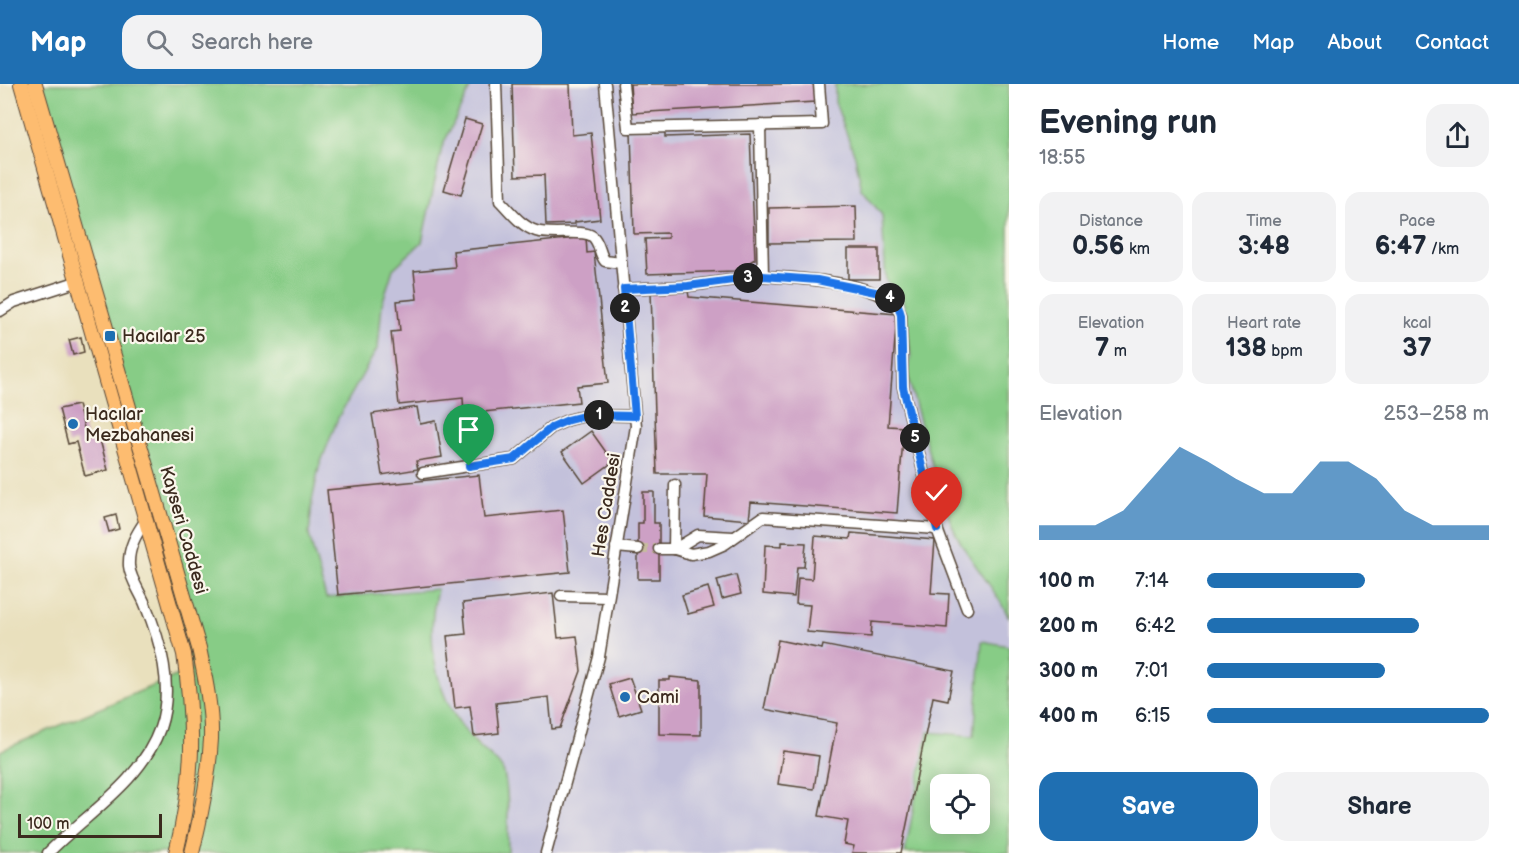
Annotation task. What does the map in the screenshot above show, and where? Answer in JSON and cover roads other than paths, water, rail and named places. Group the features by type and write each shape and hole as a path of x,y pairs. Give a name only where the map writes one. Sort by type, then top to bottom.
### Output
{"main road":[{"name":"Kayseri Caddesi","path":"21,84 86,279 199,648 206,682 211,739 203,803 192,853"},
{"name":"Kayseri Caddesi","path":"35,84 147,520 184,654 189,685 193,764 186,811 176,853"}],"street":[{"path":"496,84 500,201 522,224 534,231 592,236 605,261 621,263"},
{"name":"Hes Caddesi","path":"546,853 599,657 635,416 605,84"},
{"path":"623,84 627,128 822,124 819,84"},
{"path":"760,125 763,276"},
{"path":"624,289 688,286 763,276 817,280 865,289 889,297 898,305 901,315 903,387 937,529 967,609"},
{"path":"1,308 86,279"},
{"path":"423,473 514,459 538,438 568,420 588,415 635,416"},
{"path":"674,549 675,484"},
{"path":"659,549 674,549 700,554 725,544 763,517 937,529"},
{"path":"48,853 123,786 147,753 159,730 166,705 164,659 129,568 130,550 136,534 147,520"},
{"path":"674,549 698,535 733,537"},
{"path":"616,547 638,549"},
{"path":"561,596 608,597"}],"tunnel":[{"path":"638,549 659,549"}],"place":[{"name":"Hacılar 25","path":"110,336"},
{"name":"Hacılar Mezbahanesi","path":"73,424"},
{"name":"Cami","path":"625,697"}]}
